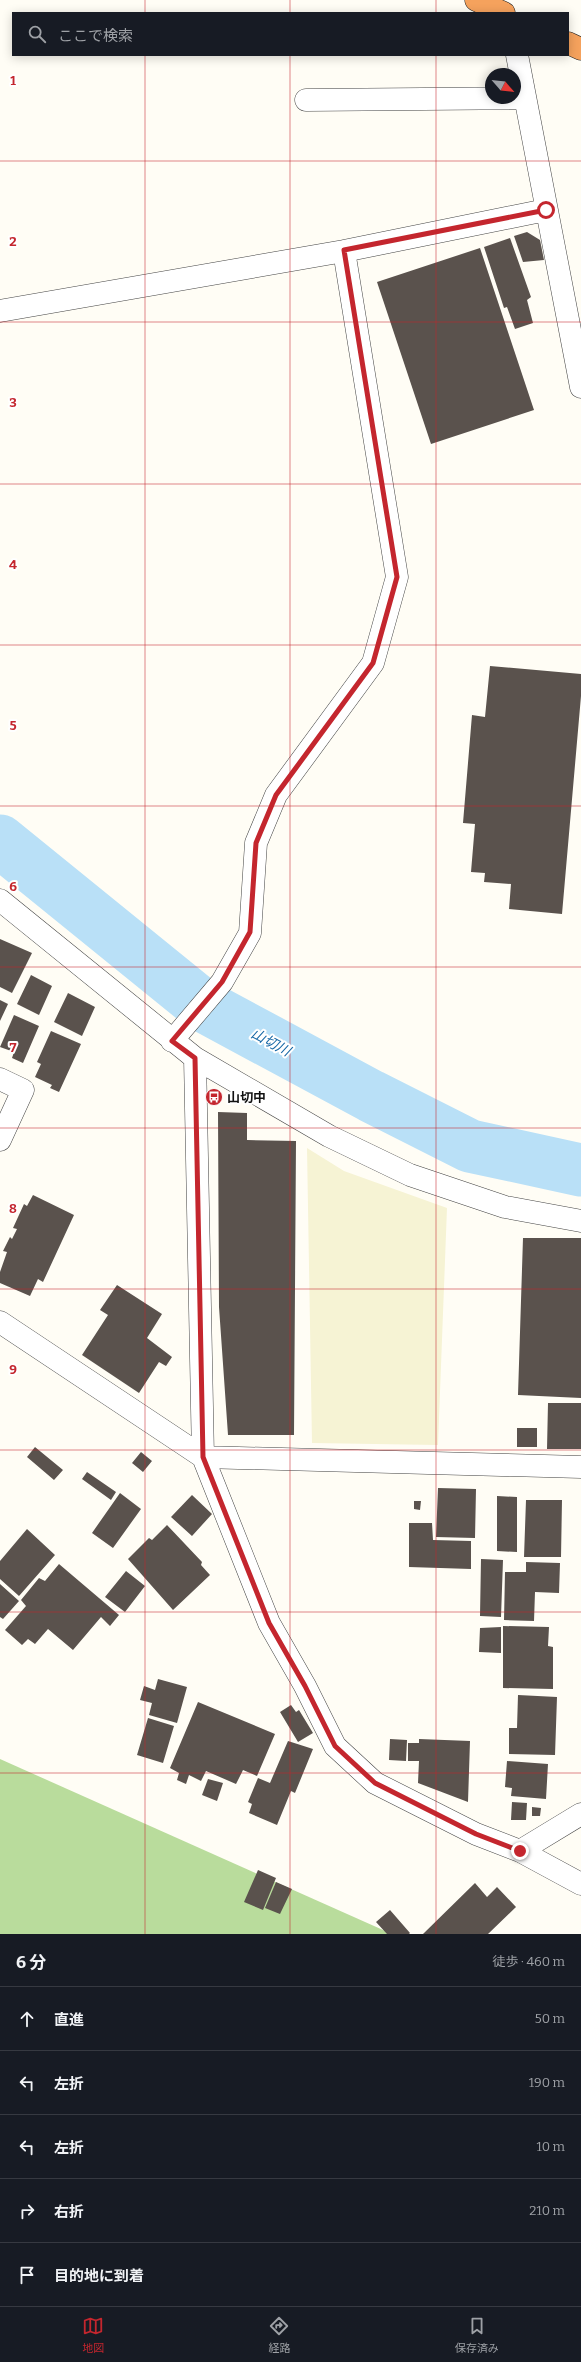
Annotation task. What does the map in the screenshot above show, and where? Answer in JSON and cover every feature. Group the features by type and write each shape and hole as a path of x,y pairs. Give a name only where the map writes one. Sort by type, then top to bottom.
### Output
{"highway":[{"path":"476,0 502,12"},
{"path":"569,43 581,49"}],"street":[{"path":"508,0 510,12"},
{"path":"517,56 581,387"},
{"path":"306,100 525,98"},
{"path":"0,311 344,250 546,210"},
{"path":"172,1041 222,982 250,932 256,843 276,795 373,663 397,577 344,250"},
{"path":"0,900 172,1041 195,1058 329,1136 410,1175 506,1207 581,1221"},
{"path":"195,1058 203,1457 269,1623 305,1686 335,1746 375,1783 476,1834 520,1851 581,1884"},
{"path":"0,1079 24,1090 0,1140"},
{"path":"0,1322 203,1457 581,1467"},
{"path":"520,1851 581,1814"}],"shaded area":[{"path":"307,1148 344,1171 447,1208 438,1445 312,1443"}],"green space":[{"path":"0,1759 392,1934 0,1934"}],"building":[{"path":"527,232 540,240 544,260 523,262 514,236"},
{"path":"510,238 531,297 527,300 533,323 515,329 507,307 504,308 484,247"},
{"path":"480,248 534,410 431,444 377,282"},
{"path":"490,666 581,674 581,696 562,914 509,909 511,884 484,882 485,873 471,872 475,824 463,823 472,715 485,717"},
{"path":"0,939 32,953 12,993 0,987"},
{"path":"31,975 52,986 39,1015 17,1004"},
{"path":"68,993 95,1007 82,1036 54,1022"},
{"path":"0,1000 8,1004 0,1021"},
{"path":"14,1015 39,1026 23,1063 12,1058 14,1052 0,1047"},
{"path":"51,1031 81,1044 59,1092 50,1088 52,1085 35,1077 41,1064 37,1062"},
{"path":"218,1112 247,1113 247,1140 296,1141 294,1435 228,1435 219,1307"},
{"path":"33,1195 74,1215 43,1282 38,1279 30,1296 0,1283 0,1272 7,1252 3,1251 10,1237 12,1239 17,1229 13,1228 24,1204 27,1206"},
{"path":"523,1238 581,1238 581,1398 518,1395"},
{"path":"117,1285 162,1314 147,1338 172,1357 166,1366 159,1362 139,1393 82,1355 108,1315 100,1310"},
{"path":"548,1403 581,1403 581,1449 547,1449"},
{"path":"517,1428 537,1428 537,1447 517,1447"},
{"path":"35,1447 63,1470 54,1480 27,1457"},
{"path":"141,1452 152,1461 143,1472 132,1463"},
{"path":"87,1472 116,1492 111,1500 82,1479"},
{"path":"438,1488 476,1489 475,1538 436,1537"},
{"path":"120,1493 141,1509 113,1548 92,1533"},
{"path":"192,1495 212,1514 192,1536 171,1517"},
{"path":"497,1496 517,1497 517,1552 497,1551"},
{"path":"526,1500 562,1500 561,1557 524,1557"},
{"path":"414,1501 421,1501 420,1510 414,1509"},
{"path":"409,1523 432,1523 433,1540 471,1541 471,1569 409,1567"},
{"path":"167,1525 202,1562 201,1565 210,1575 173,1610 128,1559 149,1538 152,1540"},
{"path":"27,1529 55,1555 19,1596 0,1579 0,1561"},
{"path":"481,1559 503,1560 501,1617 480,1616"},
{"path":"526,1562 560,1563 559,1593 535,1592 534,1621 504,1620 505,1572 526,1572"},
{"path":"59,1564 119,1615 110,1626 101,1617 73,1650 48,1629 35,1644 28,1639 22,1645 5,1630 26,1606 21,1600 39,1578 45,1581"},
{"path":"126,1571 145,1586 125,1612 105,1597"},
{"path":"0,1584 19,1601 3,1619 0,1617"},
{"path":"503,1626 549,1627 548,1646 553,1647 553,1689 503,1688"},
{"path":"501,1627 501,1653 479,1652 480,1628"},
{"path":"158,1679 187,1687 177,1723 149,1715 152,1703 140,1700 144,1686 155,1690"},
{"path":"518,1695 557,1697 555,1755 509,1754 509,1728 517,1728"},
{"path":"198,1702 275,1734 257,1776 243,1770 236,1784 206,1771 201,1781 189,1775 186,1784 177,1780 179,1773 170,1768"},
{"path":"291,1705 296,1712 299,1710 313,1733 298,1742 280,1712"},
{"path":"148,1718 174,1726 163,1763 137,1755"},
{"path":"390,1739 407,1740 406,1761 389,1760"},
{"path":"419,1739 470,1741 468,1802 418,1783 419,1761 408,1761 408,1743 419,1743"},
{"path":"288,1741 313,1749 295,1793 291,1791 277,1825 249,1813 252,1804 248,1802 258,1778 270,1783"},
{"path":"507,1761 548,1764 546,1799 511,1796 512,1788 505,1787"},
{"path":"208,1779 223,1783 217,1801 202,1795"},
{"path":"512,1802 527,1803 526,1820 511,1820"},
{"path":"532,1807 541,1808 540,1816 532,1816"},
{"path":"258,1870 276,1878 263,1910 244,1902"},
{"path":"276,1882 292,1889 280,1914 265,1908"},
{"path":"475,1883 487,1897 497,1887 516,1907 488,1934 423,1934"},
{"path":"390,1910 410,1933 409,1934 387,1934 376,1922"}],"waterway":[{"name":"山切川","path":"0,841 202,1005 371,1096 470,1146 581,1170"}],"place":[{"name":"山切中","path":"214,1097"}],"route":[{"path":"520,1851 476,1834 375,1783 335,1746 305,1686 269,1623 203,1457 195,1058 172,1041 222,982 250,932 256,843 276,795 373,663 397,577 344,250 546,210"}]}
